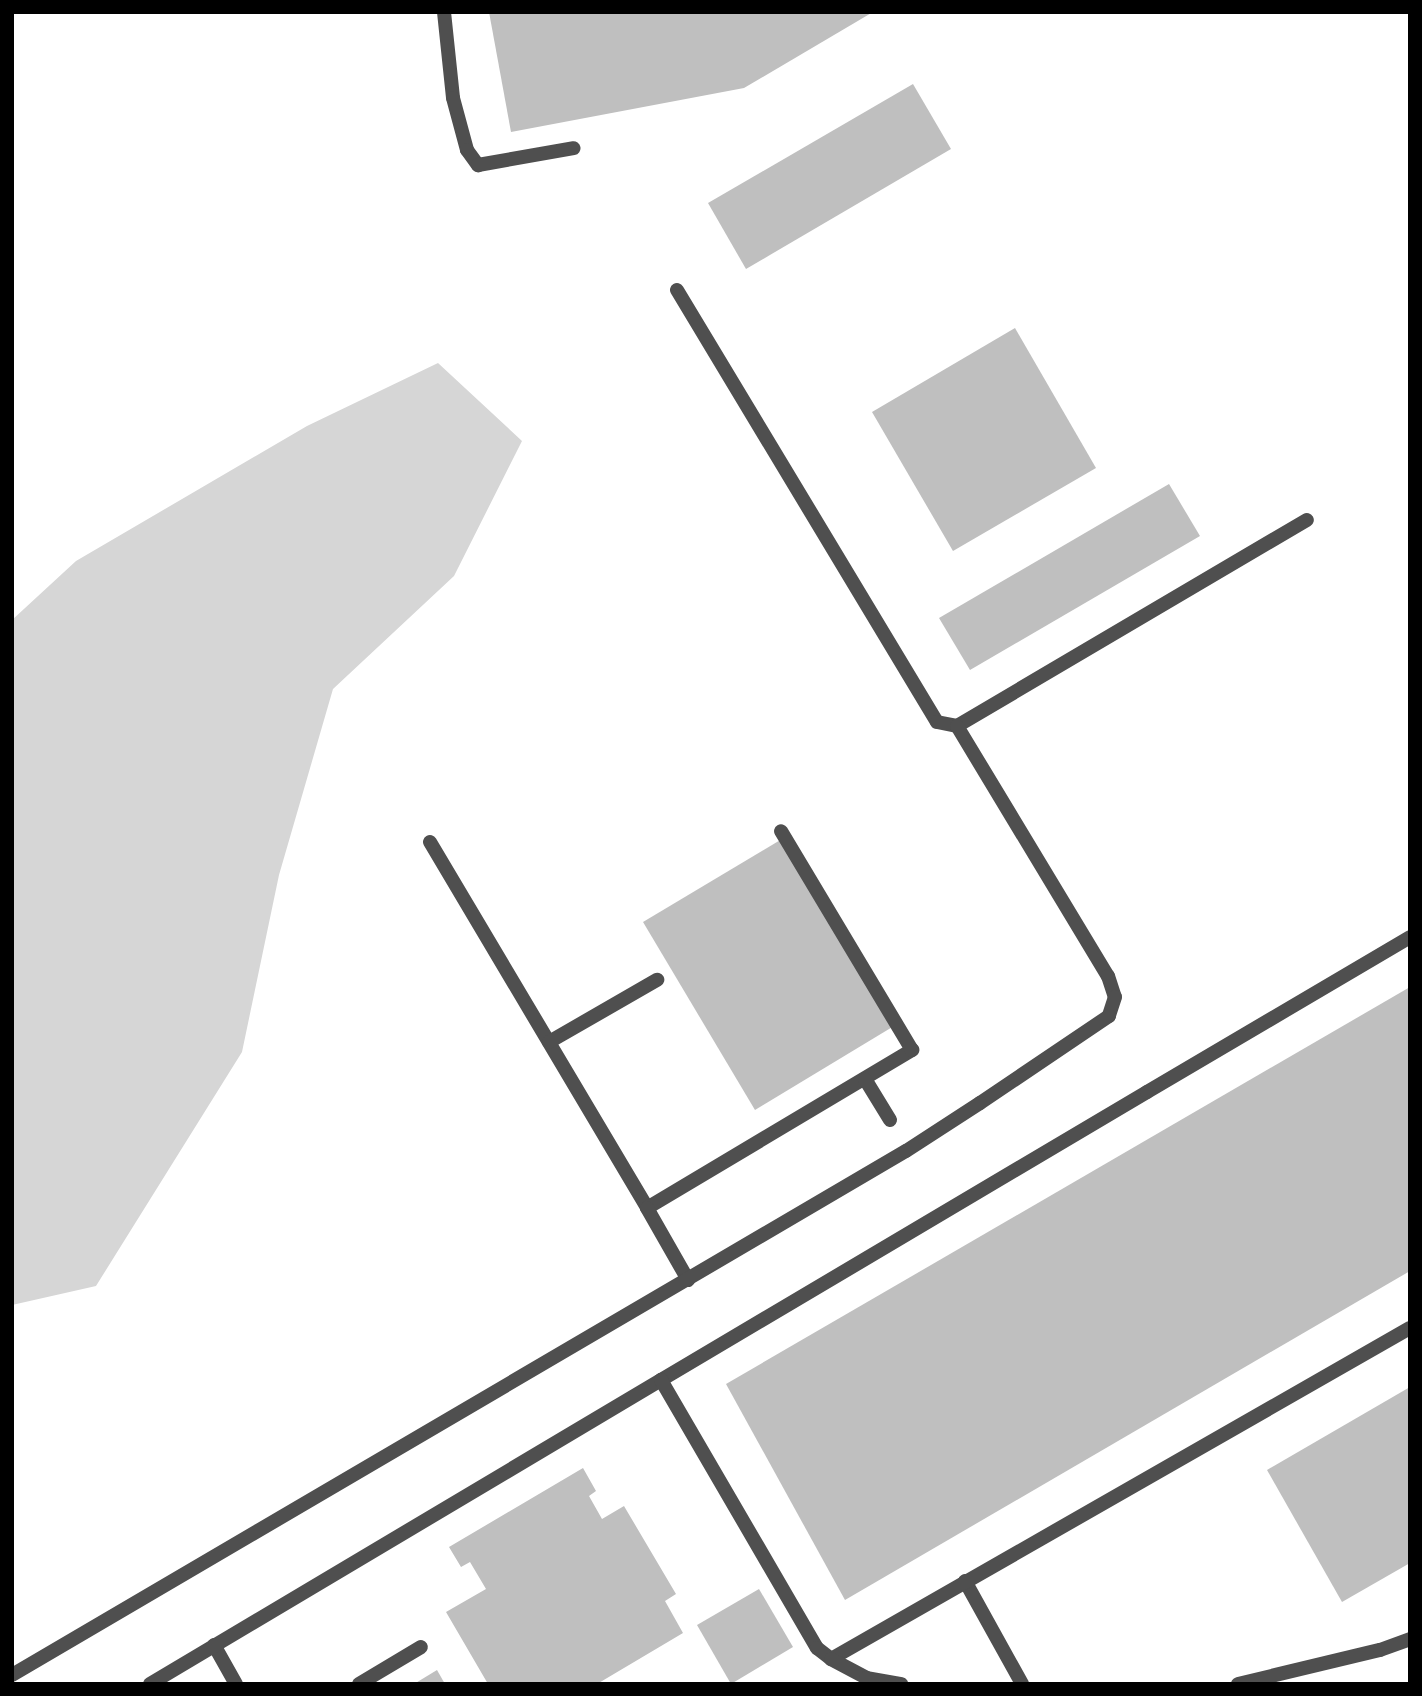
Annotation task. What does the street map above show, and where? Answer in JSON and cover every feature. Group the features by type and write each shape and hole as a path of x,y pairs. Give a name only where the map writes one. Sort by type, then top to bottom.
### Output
{"street":[{"path":"444,12 453,97 467,150 478,165 574,148"},
{"path":"677,290 937,722 957,726 1307,520"},
{"path":"12,1675 906,1152 1109,1016 1115,997 1108,976 957,726"},
{"path":"647,1208 912,1050 781,831"},
{"path":"430,842 688,1280"},
{"path":"150,1684 1410,937"},
{"path":"549,1042 657,980"},
{"path":"865,1079 890,1121"},
{"path":"831,1659 1410,1328"},
{"path":"661,1380 808,1636 831,1659 866,1678 901,1684"},
{"path":"965,1581 1023,1684"},
{"path":"1238,1684 1380,1650 1410,1639"},
{"path":"214,1645 236,1684"},
{"path":"359,1684 421,1647"}],"shaded area":[{"path":"438,363 522,441 454,576 333,689 279,875 242,1052 96,1286 12,1305 12,620 76,561 307,426"}],"building":[{"path":"489,12 873,12 744,88 511,132"},
{"path":"913,84 951,149 746,269 708,203"},
{"path":"1015,328 1096,468 953,551 872,412"},
{"path":"1169,484 1200,536 970,670 939,618"},
{"path":"782,839 894,1026 755,1110 643,922"},
{"path":"1410,987 1410,1271 845,1600 726,1384"},
{"path":"1410,1387 1410,1563 1342,1602 1267,1470"},
{"path":"583,1468 596,1491 589,1496 602,1519 624,1506 676,1594 665,1601 683,1633 597,1684 488,1684 446,1612 486,1589 470,1562 461,1567 449,1547"},
{"path":"759,1589 793,1647 731,1684 697,1625"},
{"path":"437,1670 445,1684 414,1684"}]}
